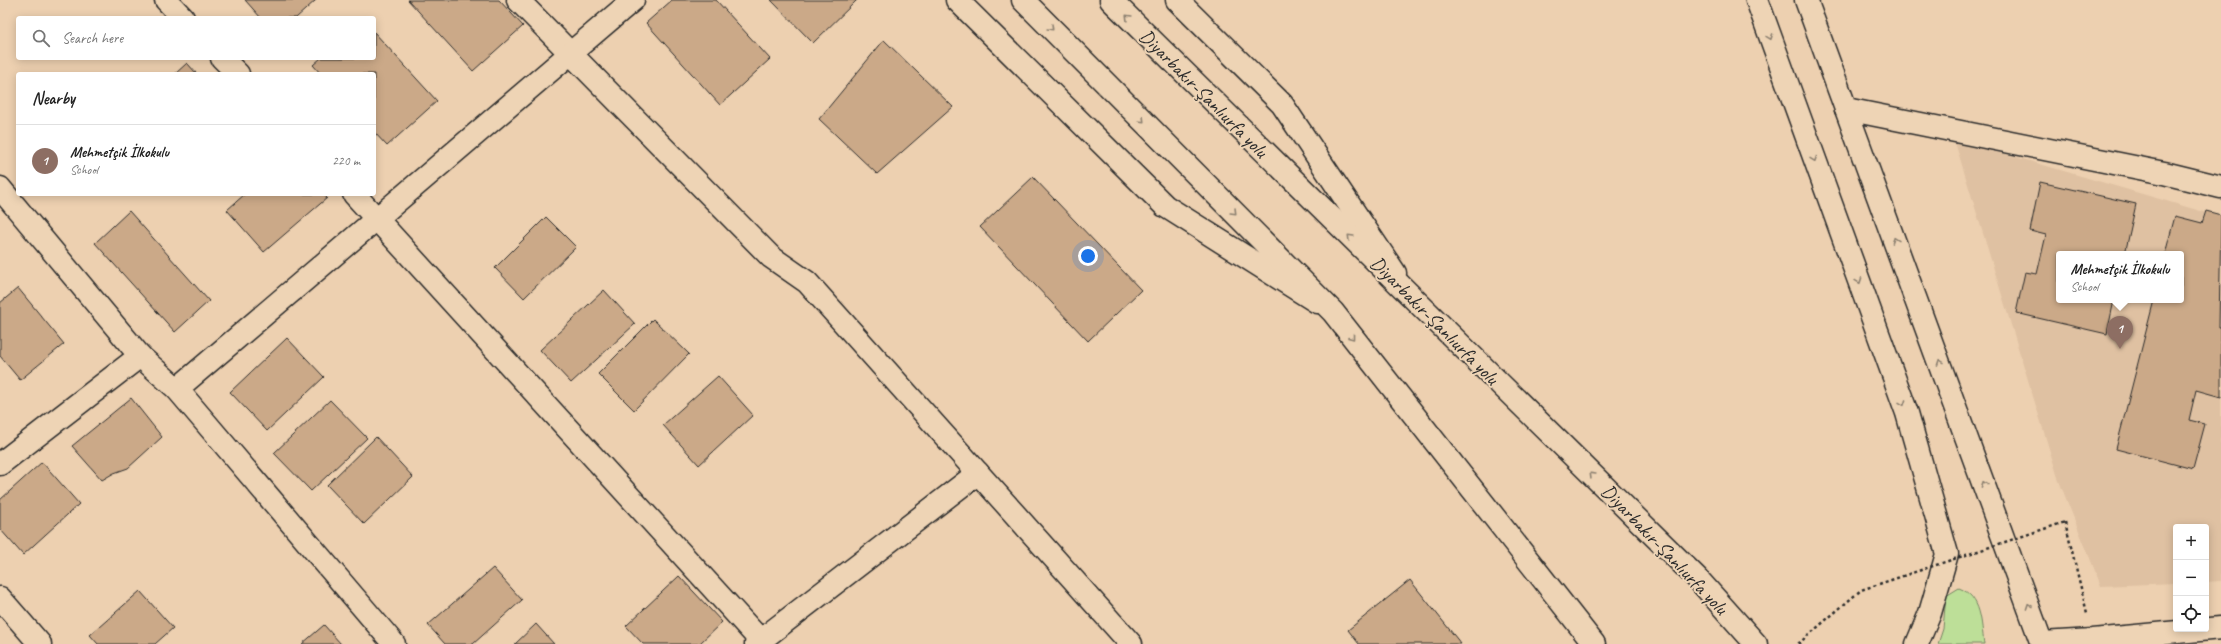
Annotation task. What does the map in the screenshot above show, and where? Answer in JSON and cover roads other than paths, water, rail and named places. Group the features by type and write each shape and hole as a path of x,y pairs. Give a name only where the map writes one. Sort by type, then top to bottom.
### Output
{"main road":[{"path":"166,0 181,16"},
{"path":"518,0 771,257 807,282 1131,644"},
{"path":"177,389 633,0"},
{"path":"957,0 1165,206 1333,312"},
{"path":"1023,0 1333,312 1594,644"},
{"name":"Diyarbakır-Şanlıurfa yolu","path":"1111,0 1697,578 1756,644"},
{"path":"1178,0 1282,104 1411,297"},
{"path":"1757,0 1907,413 1947,554 1930,613 1917,644"},
{"path":"1806,0 2042,644 2221,628"},
{"path":"224,60 236,72"},
{"path":"1846,108 2164,173 2221,187"},
{"path":"0,188 140,356 177,389 394,644"},
{"path":"356,196 758,642 978,473"},
{"path":"0,464 140,356"},
{"path":"0,598 40,644"}],"place":[{"name":"Mehmetçik İlkokulu","path":"2120,349"}]}
